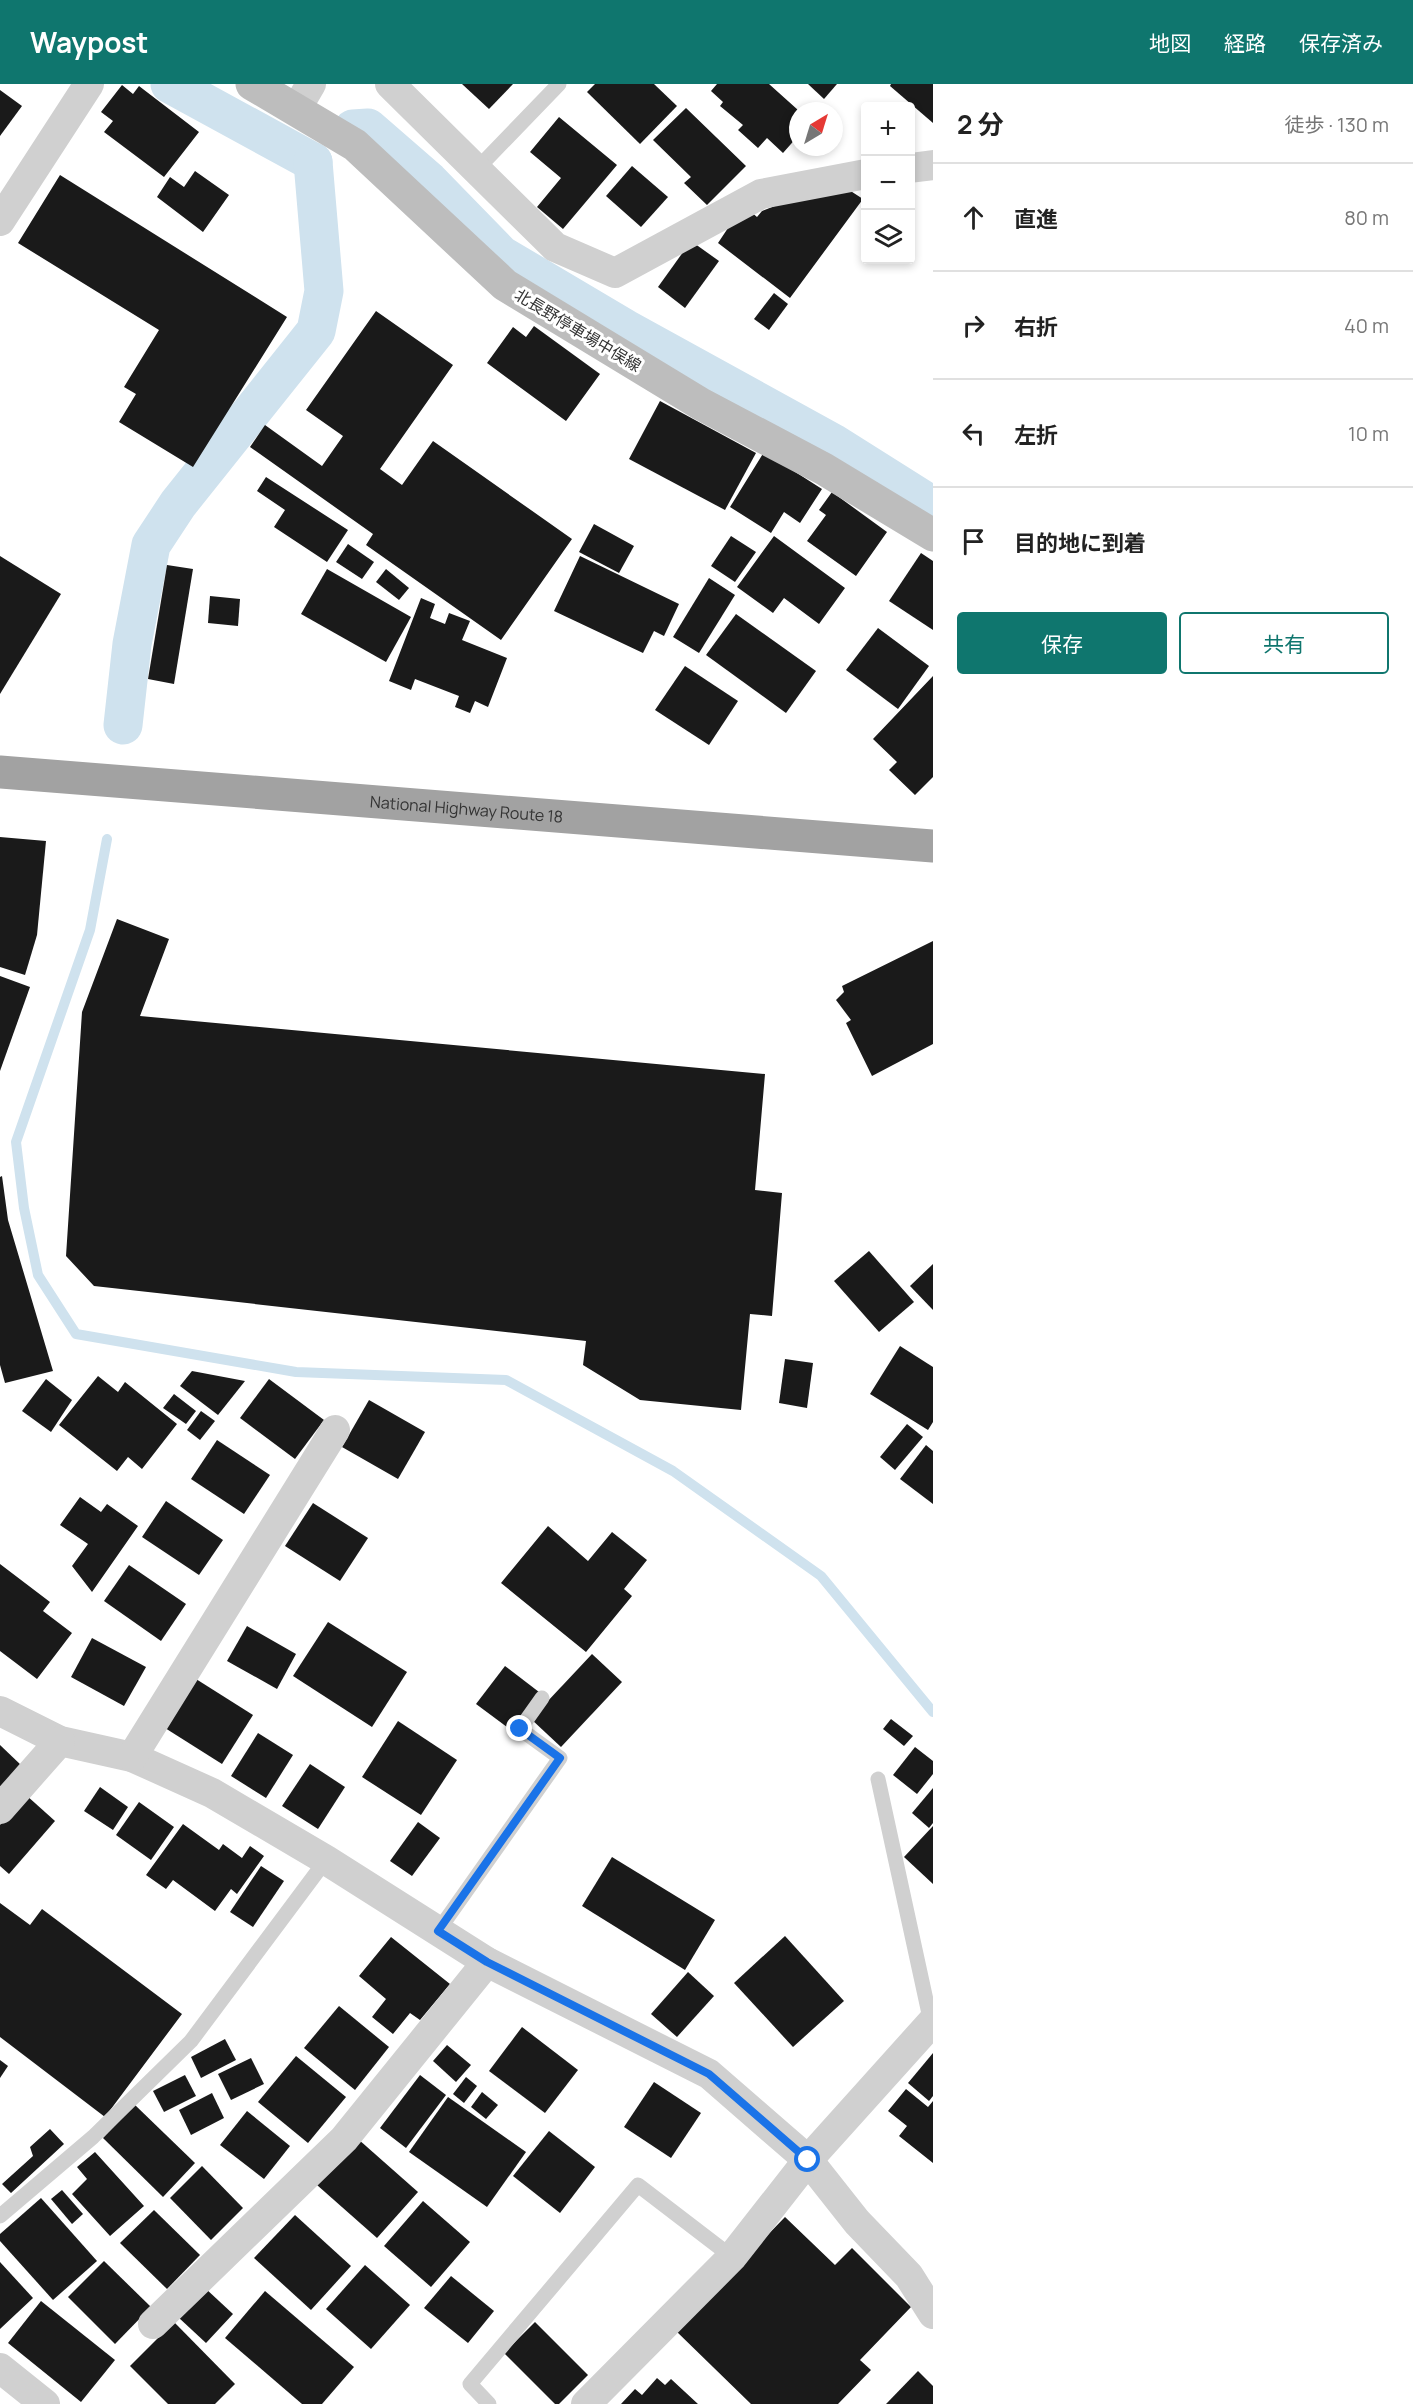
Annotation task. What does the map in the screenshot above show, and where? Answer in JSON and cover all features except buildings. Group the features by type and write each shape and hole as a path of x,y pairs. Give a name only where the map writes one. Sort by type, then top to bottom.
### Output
{"highway":[{"name":"National Highway Route 18","path":"0,772 933,846"}],"main road":[{"name":"北長野停車場中俣線","path":"252,84 304,96 505,285 701,404 824,469 933,535"}],"street":[{"path":"0,220 89,84"},
{"path":"390,84 555,247 615,273 761,194 861,175"},
{"path":"915,167 933,165"},
{"path":"132,1757 335,1430"},
{"path":"0,1711 60,1741 132,1757 212,1793 326,1860 487,1962 709,2074 808,2160 857,2222 921,2280 933,2314"},
{"path":"0,1809 60,1741"},
{"path":"153,2324 344,2139 487,1962"},
{"path":"586,2404 732,2257 808,2160 932,2022"},
{"path":"0,2368 45,2404"}],"lane":[{"path":"477,169 559,84"},
{"path":"438,1931 560,1758 520,1729 542,1698"},
{"path":"878,1779 932,2022"},
{"path":"0,2216 93,2138 191,2042 326,1860"},
{"path":"489,2404 470,2384 638,2185 732,2257"}],"waterway":[{"path":"170,84 313,162"},
{"path":"353,129 368,128 429,181 501,255 626,329 833,443 933,506"},
{"path":"123,725 132,644 151,545 178,504 316,331 324,291 313,162"},
{"path":"107,839 90,930 16,1142 24,1208 38,1275 76,1334 296,1372 506,1380 673,1471 821,1576 933,1712"}],"route":[{"path":"520,1729 560,1758 438,1931 487,1962 709,2074 808,2160"}]}
